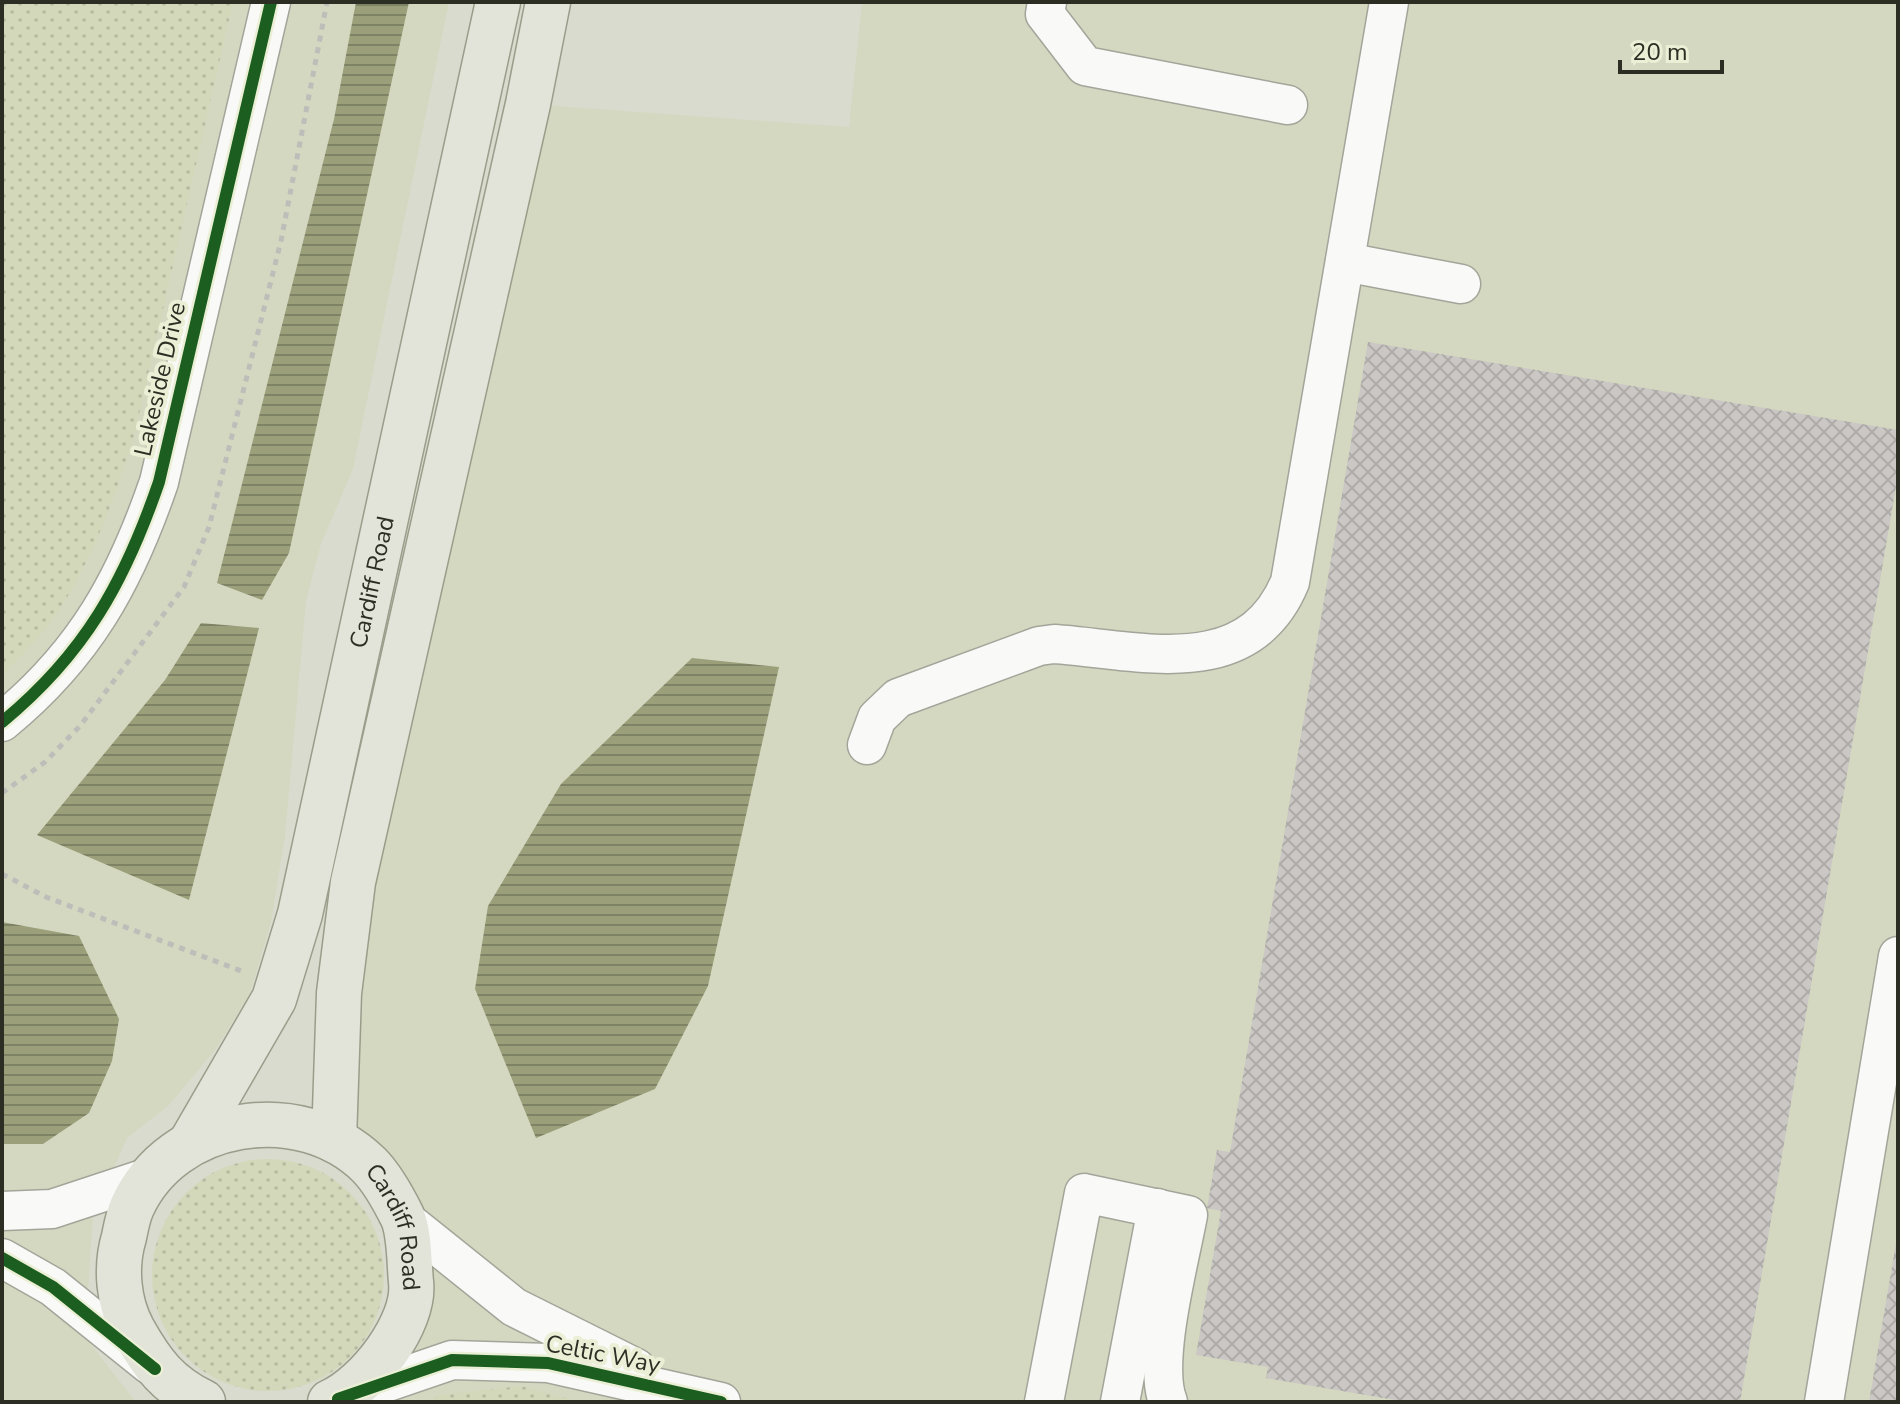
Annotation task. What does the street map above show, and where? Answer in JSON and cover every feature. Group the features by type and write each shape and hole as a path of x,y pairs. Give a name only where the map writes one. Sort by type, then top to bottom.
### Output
{"main road":[{"name":"Cardiff Road","path":"190,1144 274,999 300,914 498,2"},
{"name":"Cardiff Road","path":"334,1140 339,993 353,882 528,104 548,2"},
{"name":"Cardiff Road","path":"180,1391 124,1313 118,1257 132,1207 152,1176 190,1144 234,1126 282,1124 334,1140 370,1166 403,1218 412,1290 393,1344 369,1376 334,1400"}],"street":[{"name":"Lakeside Drive","path":"2,722 82,643 138,545 159,482 271,2"},
{"path":"1047,2 1045,14 1085,66 1288,105"},
{"path":"867,745 877,718 898,698 1039,646 1054,644 1193,656 1229,646 1262,625 1283,599 1290,582 1389,2"},
{"path":"1345,262 1461,284"},
{"path":"1824,1402 1898,956"},
{"path":"2,1211 52,1209 152,1176"},
{"path":"1044,1402 1061,1299 1084,1193 1188,1215 1167,1335 1163,1380 1168,1402"},
{"path":"1120,1402 1157,1208"},
{"name":"Celtic Way","path":"403,1218 514,1307 663,1381 714,1400"},
{"path":"2,1258 53,1287 180,1391"},
{"name":"Celtic Way","path":"334,1400 452,1360 548,1363 714,1400"}],"path":[{"path":"2,874 46,897 278,985"}],"shaded area":[{"path":"2,2 449,2 353,469 321,544 306,601 285,836 271,922 250,993 216,1049 168,1106 127,1138 93,1214 85,1337 136,1402 2,1402"},
{"path":"2,2 233,2 135,432 120,479 92,549 69,594 44,631 2,675"},
{"path":"356,2 409,2 289,553 262,600 217,583 334,119"},
{"path":"862,2 1898,2 1898,1402 330,1402 393,1344 403,1218 334,1140 339,993 528,104 849,127"},
{"path":"201,623 259,628 189,900 37,835 165,680"},
{"path":"692,658 779,667 708,986 655,1089 536,1138 475,989 488,906 561,784"},
{"path":"2,922 79,936 119,1019 112,1061 89,1113 43,1144 2,1144"},
{"path":"268,1159 291,1161 313,1168 333,1178 350,1193 365,1210 375,1230 382,1252 382,1298 375,1320 365,1340 350,1357 333,1372 313,1382 291,1389 268,1391 245,1389 223,1382 203,1372 186,1357 171,1340 161,1320 154,1298 152,1275 154,1252 161,1230 171,1210 186,1193 203,1178 223,1168 245,1161"},
{"path":"521,1386 581,1402 428,1402 441,1395"}],"building":[{"path":"1368,342 1898,430 1898,475 1740,1402 1407,1402 1266,1378 1268,1367 1196,1355 1221,1211 1207,1208 1217,1150 1230,1152"},
{"path":"1896,1243 1898,1402 1869,1402"}],"cycle path":[{"path":"2,722 57,670 99,614 146,518 159,482 271,2"},
{"path":"2,1258 53,1287 155,1369"},
{"path":"338,1399 452,1360 548,1363 721,1402"}]}
